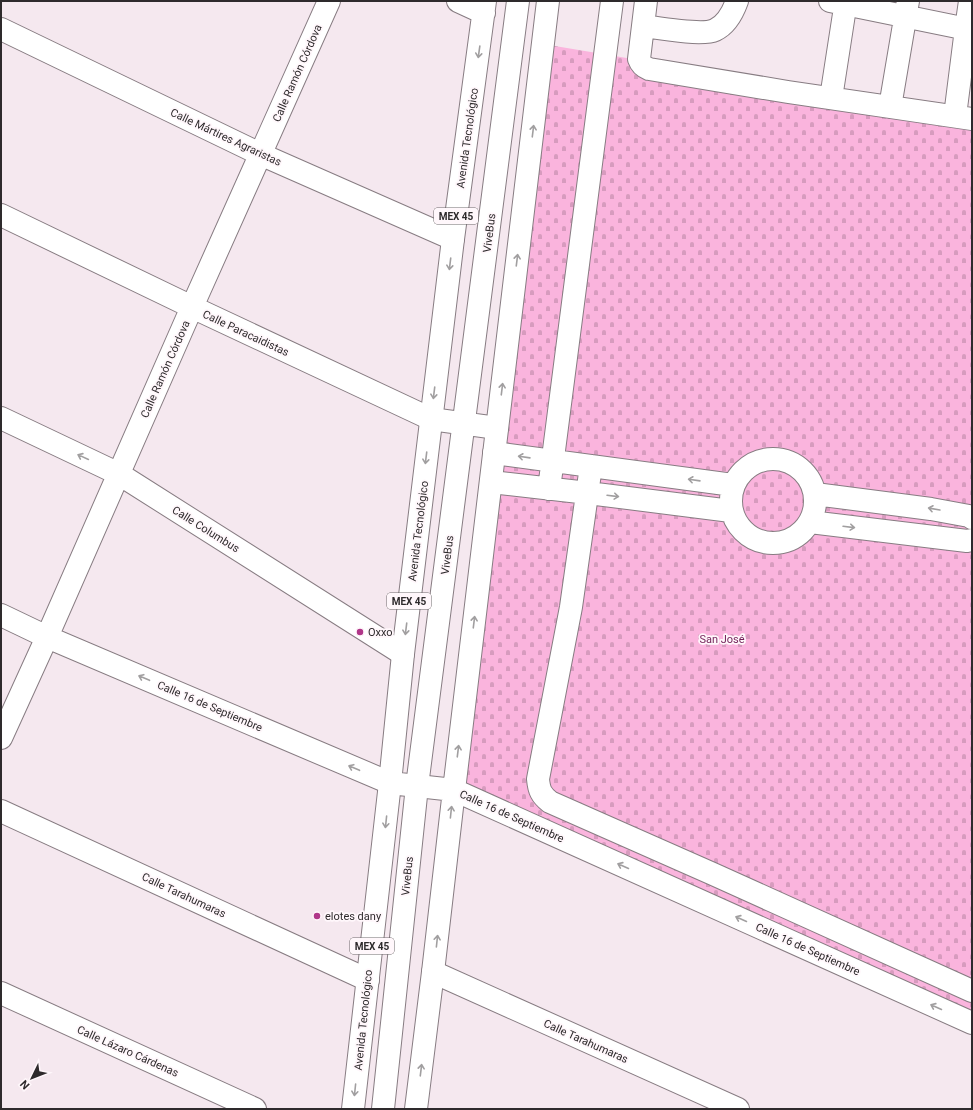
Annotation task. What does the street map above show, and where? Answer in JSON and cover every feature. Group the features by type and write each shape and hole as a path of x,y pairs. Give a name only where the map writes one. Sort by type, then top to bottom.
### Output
{"street":[{"name":"Calle Ramón Córdova","path":"1,738 329,1"},
{"path":"458,1 485,7"},
{"name":"ViveBus","path":"383,1109 417,786 518,1"},
{"path":"416,1109 548,1"},
{"path":"549,489 612,1"},
{"path":"646,1 639,59 640,64 644,67 964,118 970,1"},
{"path":"643,26 709,32 720,27 731,14 737,1"},
{"path":"831,98 841,2 907,9 969,30"},
{"name":"Avenida Tecnológico","path":"353,1109 403,654 431,419 453,239 485,7"},
{"path":"890,107 907,9"},
{"name":"Calle Mártires Agraristas","path":"1,29 260,154 453,239"},
{"name":"Calle Paracaidistas","path":"1,215 192,307 431,419 497,428"},
{"name":"Calle Columbus","path":"1,418 118,474 403,654"},
{"path":"494,453 733,485"},
{"path":"777,458 795,464 808,477 815,494 810,522 799,534 784,542 767,543 751,538 738,526 731,511 733,485 743,469 759,460 777,458"},
{"path":"591,466 571,607 538,779 539,789 542,795 550,802 972,991"},
{"path":"491,482 731,511"},
{"path":"815,494 931,509 969,516 972,518"},
{"path":"810,522 967,541 972,540"},
{"name":"Calle 16 de Septiembre","path":"1,615 47,637 390,783 454,790 972,1023"},
{"name":"Calle Tarahumaras","path":"1,811 368,980"},
{"name":"Calle Tarahumaras","path":"433,972 738,1109"},
{"name":"Calle Lázaro Cárdenas","path":"1,993 255,1109"}],"green space":[{"name":"San José","path":"543,44 972,116 972,1030 454,790"}],"place":[{"name":"Oxxo","path":"360,632"},
{"name":"elotes dany","path":"317,916"}]}
